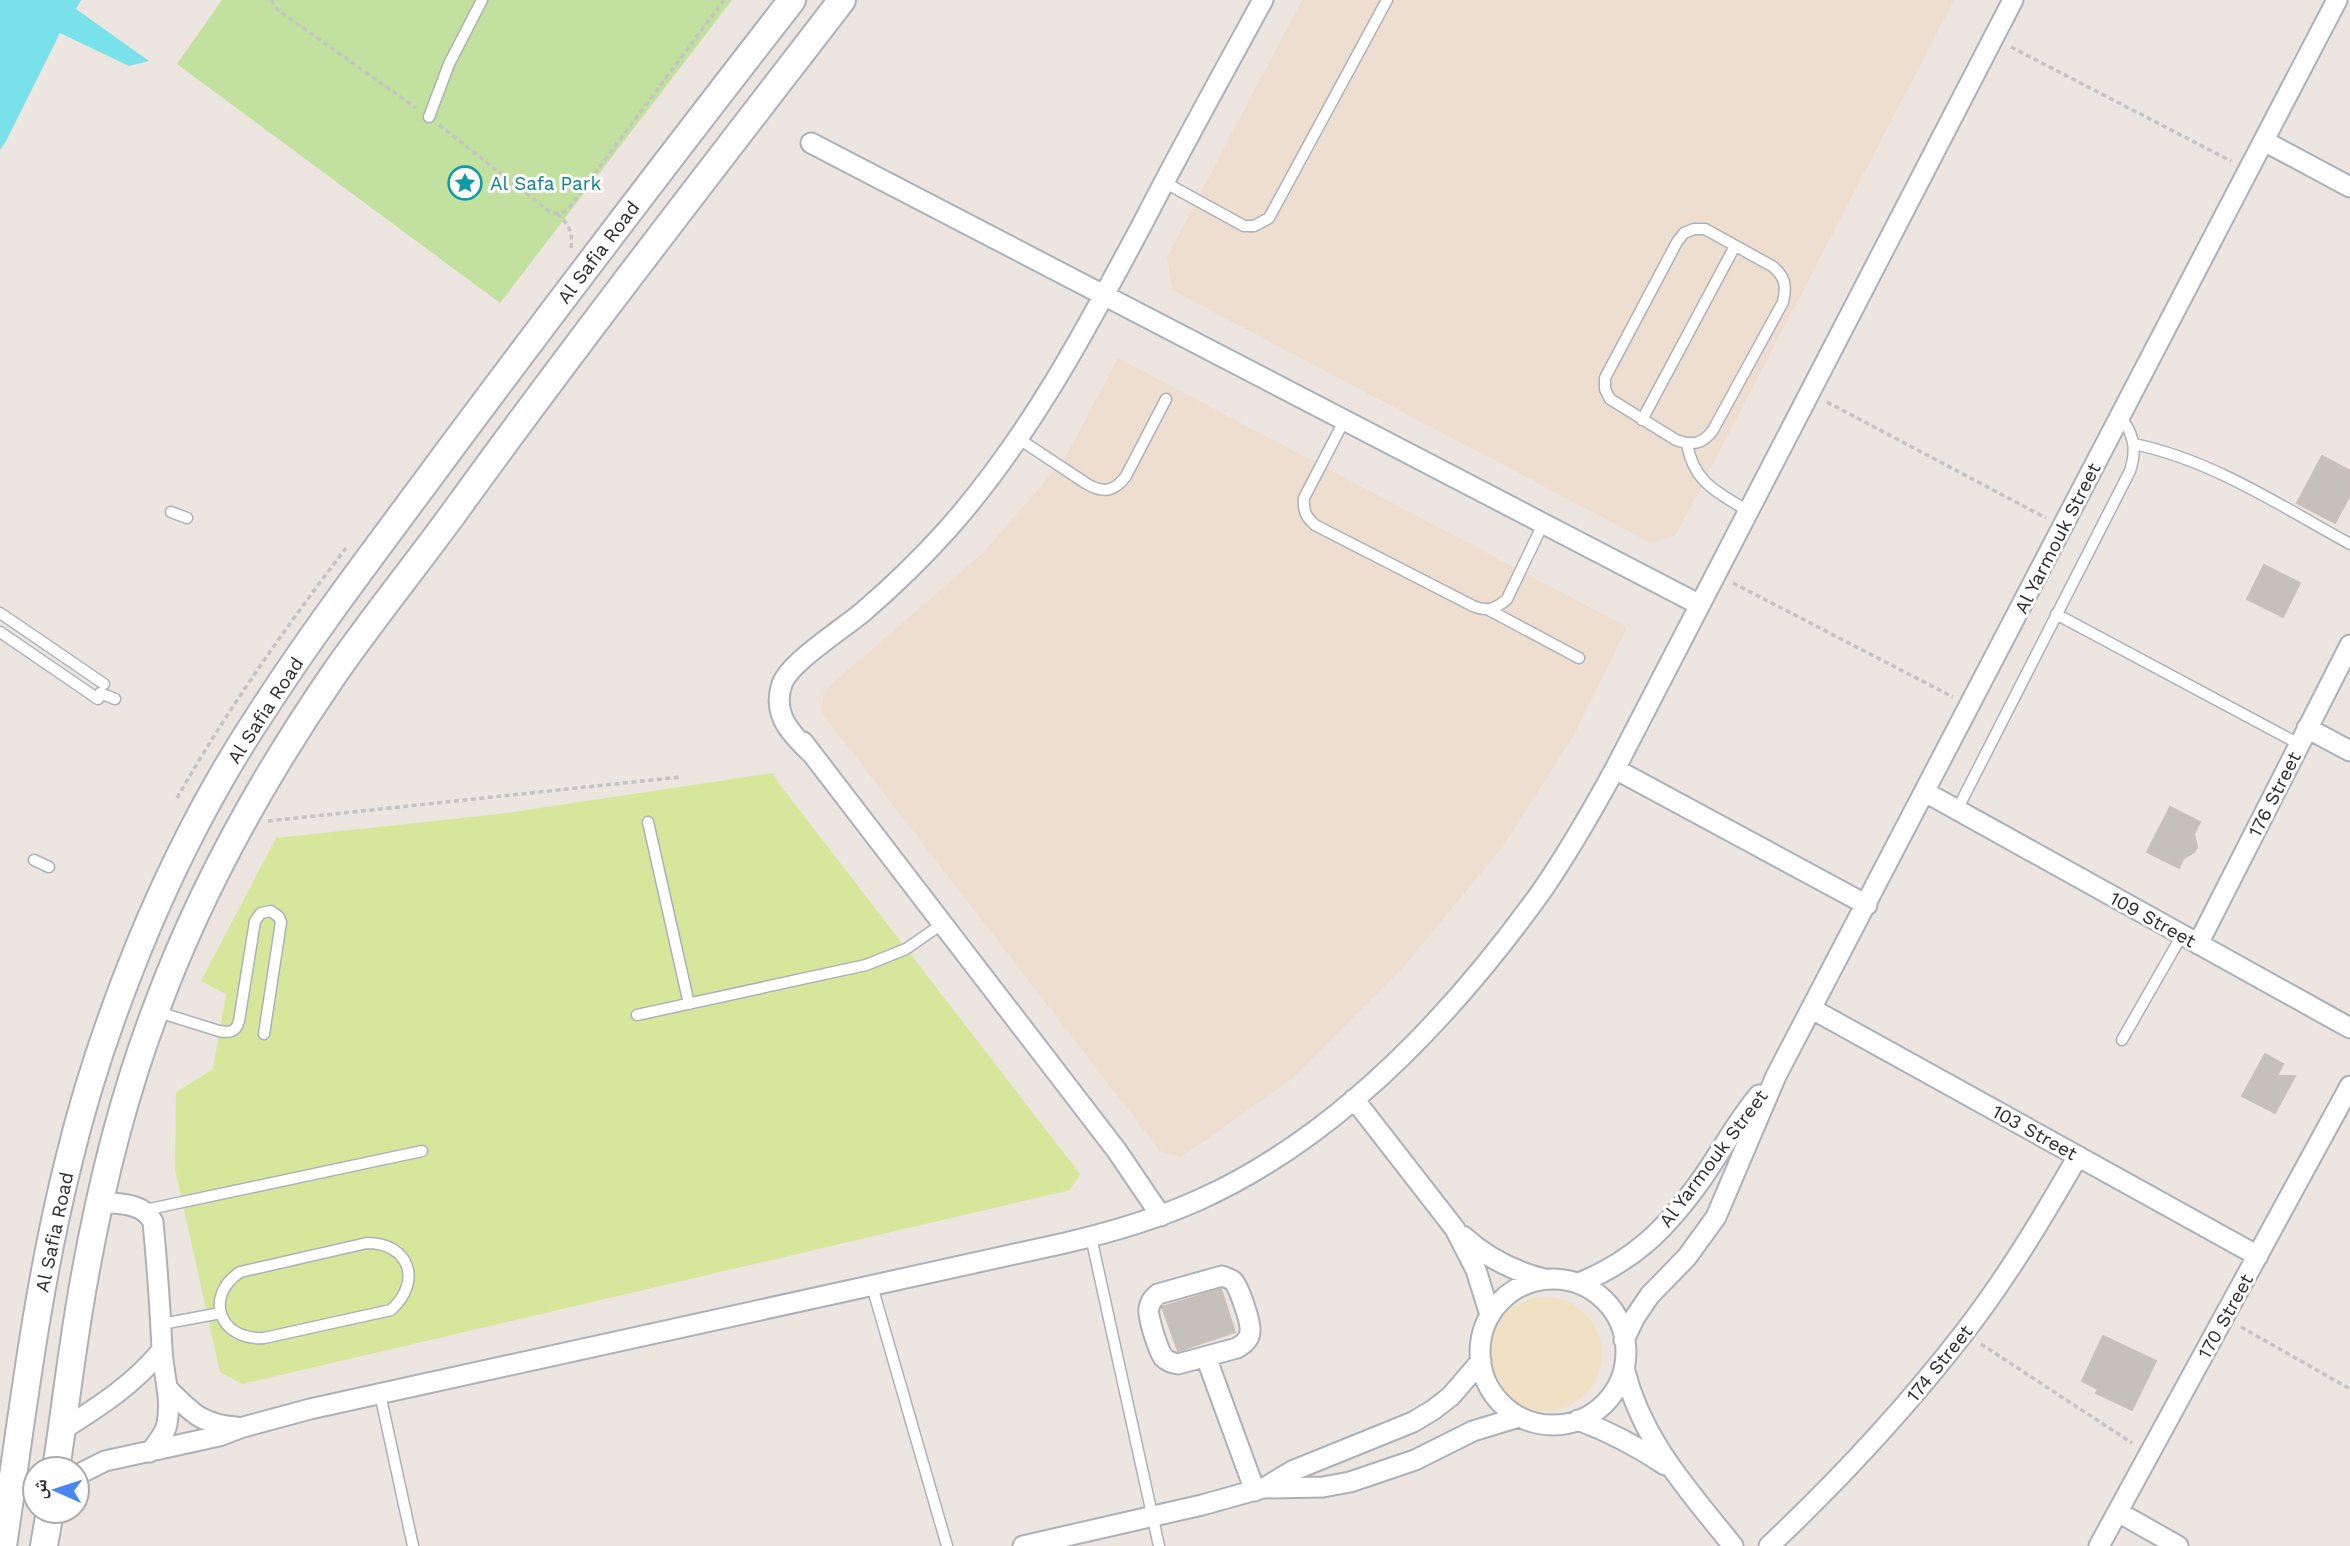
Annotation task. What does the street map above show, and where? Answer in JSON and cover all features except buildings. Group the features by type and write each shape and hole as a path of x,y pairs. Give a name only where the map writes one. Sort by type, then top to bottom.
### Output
{"main road":[{"name":"Al Safia Road","path":"3,1546 35,1325 69,1159 92,1077 114,1013 159,901 221,779 258,716 299,656 553,311 792,0"},
{"name":"Al Safia Road","path":"58,1455 84,1278 99,1202 134,1074 155,1011 194,915 242,824 284,749 336,671 581,339 842,0"},
{"path":"159,901 175,899 183,902 194,915"},
{"path":"44,1546 48,1525"}],"street":[{"path":"1161,1216 1118,1151 810,752 788,730 779,706 779,693 783,681 799,661 863,612 906,573 962,513 1019,439 1105,295 1263,0"},
{"path":"91,1468 105,1461 219,1436 310,1409 1091,1237 1161,1216 1203,1198 1282,1153 1354,1099 1455,1001 1500,947 1542,890 1580,831 1615,769 2013,0"},
{"name":"Al Yarmouk Street","path":"1624,1340 1650,1295 1686,1258 1716,1217 1776,1076 2337,0"},
{"path":"2264,141 2350,187"},
{"path":"811,143 1700,605"},
{"name":"176 Street","path":"2190,939 2303,736 2350,645"},
{"path":"2303,736 2350,751"},
{"path":"1615,769 1867,905"},
{"name":"109 Street","path":"1925,792 2350,1028"},
{"name":"103 Street","path":"1812,1009 2258,1256"},
{"name":"Al Yarmouk Street","path":"1579,1283 1620,1264 1651,1240 1678,1210 1739,1121 1776,1076"},
{"name":"170 Street","path":"2099,1546 2350,1086"},
{"path":"1354,1099 1455,1229 1496,1261 1545,1279"},
{"name":"174 Street","path":"1769,1546 1861,1455 1964,1333 2024,1246 2078,1156"},
{"path":"99,1202 145,1210 153,1222 162,1350 169,1390 167,1424 150,1452"},
{"path":"1455,1229 1476,1270 1490,1315"},
{"path":"1222,1276 1235,1283 1250,1331 1244,1345 1206,1357 1178,1364 1170,1363 1164,1357 1148,1313 1149,1306 1158,1294 1222,1276"},
{"path":"1624,1368 1618,1385 1608,1400 1594,1412 1558,1425 1538,1424 1519,1417 1504,1407 1493,1394 1480,1361 1483,1329 1500,1301 1513,1290 1529,1283 1562,1279 1592,1290 1614,1312 1624,1340 1624,1368 1631,1396 1642,1422 1675,1472 1733,1546"},
{"path":"62,1430 112,1398 143,1373 162,1350"},
{"path":"1206,1357 1259,1490"},
{"path":"1259,1490 1298,1468 1423,1416 1451,1396 1480,1361"},
{"path":"169,1390 201,1420 240,1428"},
{"path":"1023,1546 1259,1490 1309,1488 1350,1482 1415,1460 1474,1431 1519,1417"},
{"path":"1578,1420 1622,1438 1675,1472"},
{"path":"2118,1512 2178,1546"}],"lane":[{"path":"429,117 449,64 482,0"},
{"path":"1164,182 1244,226 1254,226 1269,218 1387,0"},
{"path":"1705,229 1780,273 1785,282 1783,302 1707,438 1687,444 1643,420 1610,399 1605,389 1605,378 1684,233 1705,229"},
{"path":"1643,420 1735,246"},
{"path":"1019,439 1087,484 1098,490 1109,491 1119,485 1126,476 1166,399"},
{"path":"1957,810 2130,471 2134,444 2130,428 2120,416"},
{"path":"1344,421 1304,498 1303,509 1308,519 1315,526 1461,600 1489,610 1579,658"},
{"path":"1687,444 1694,468 1701,479 1710,488 1748,511"},
{"path":"2134,444 2160,449 2208,467 2350,544"},
{"path":"171,512 187,518"},
{"path":"1489,610 1507,599 1543,524"},
{"path":"0,612 101,692"},
{"path":"2056,614 2303,736"},
{"path":"0,632 115,699"},
{"path":"648,822 689,1004"},
{"path":"34,860 49,867"},
{"path":"155,1011 219,1031 234,1030 239,1021 255,921 261,913 271,911 281,922 264,1034"},
{"path":"637,1015 866,965 906,949 942,924"},
{"path":"2122,1040 2190,939"},
{"path":"145,1210 422,1151"},
{"path":"1091,1237 1159,1546"},
{"path":"367,1243 381,1243 394,1249 404,1259 409,1273 408,1287 402,1300 391,1310 378,1314 250,1339 237,1335 227,1326 221,1313 223,1289 230,1279 240,1272 367,1243"},
{"path":"872,1286 947,1546"},
{"path":"162,1324 221,1313"},
{"path":"380,1395 413,1546"}],"path":[{"path":"569,208 724,0"},
{"path":"1994,38 2249,170"},
{"path":"1810,392 2062,527"},
{"path":"1716,574 1970,705"},
{"path":"242,824 680,777"},
{"path":"2224,1318 2350,1389"},
{"path":"1964,1333 2150,1454"}],"shaded area":[{"path":"1302,0 1954,0 1676,535 1651,543 1172,290 1167,257"},
{"path":"1118,358 1627,627 1574,735 1504,845 1407,963 1293,1078 1181,1157 1160,1151 821,712 824,691 983,553 1065,458"}],"green space":[{"name":"Al Safa Park","path":"222,0 732,0 500,303 177,64"},
{"path":"773,773 1080,1174 1070,1190 242,1384 220,1372 175,1169 176,1092 213,1069 226,994 201,981 276,838 499,814"}],"sand":[{"path":"1545,1297 1567,1301 1585,1314 1598,1332 1602,1354 1598,1376 1585,1394 1567,1407 1545,1411 1523,1407 1505,1394 1492,1376 1488,1354 1492,1332 1505,1314 1523,1301"}],"water":[{"path":"0,0 81,0 76,9 149,61 129,66 60,33 0,150"}],"place":[{"name":"Al Safa Park","path":"465,183"}]}
